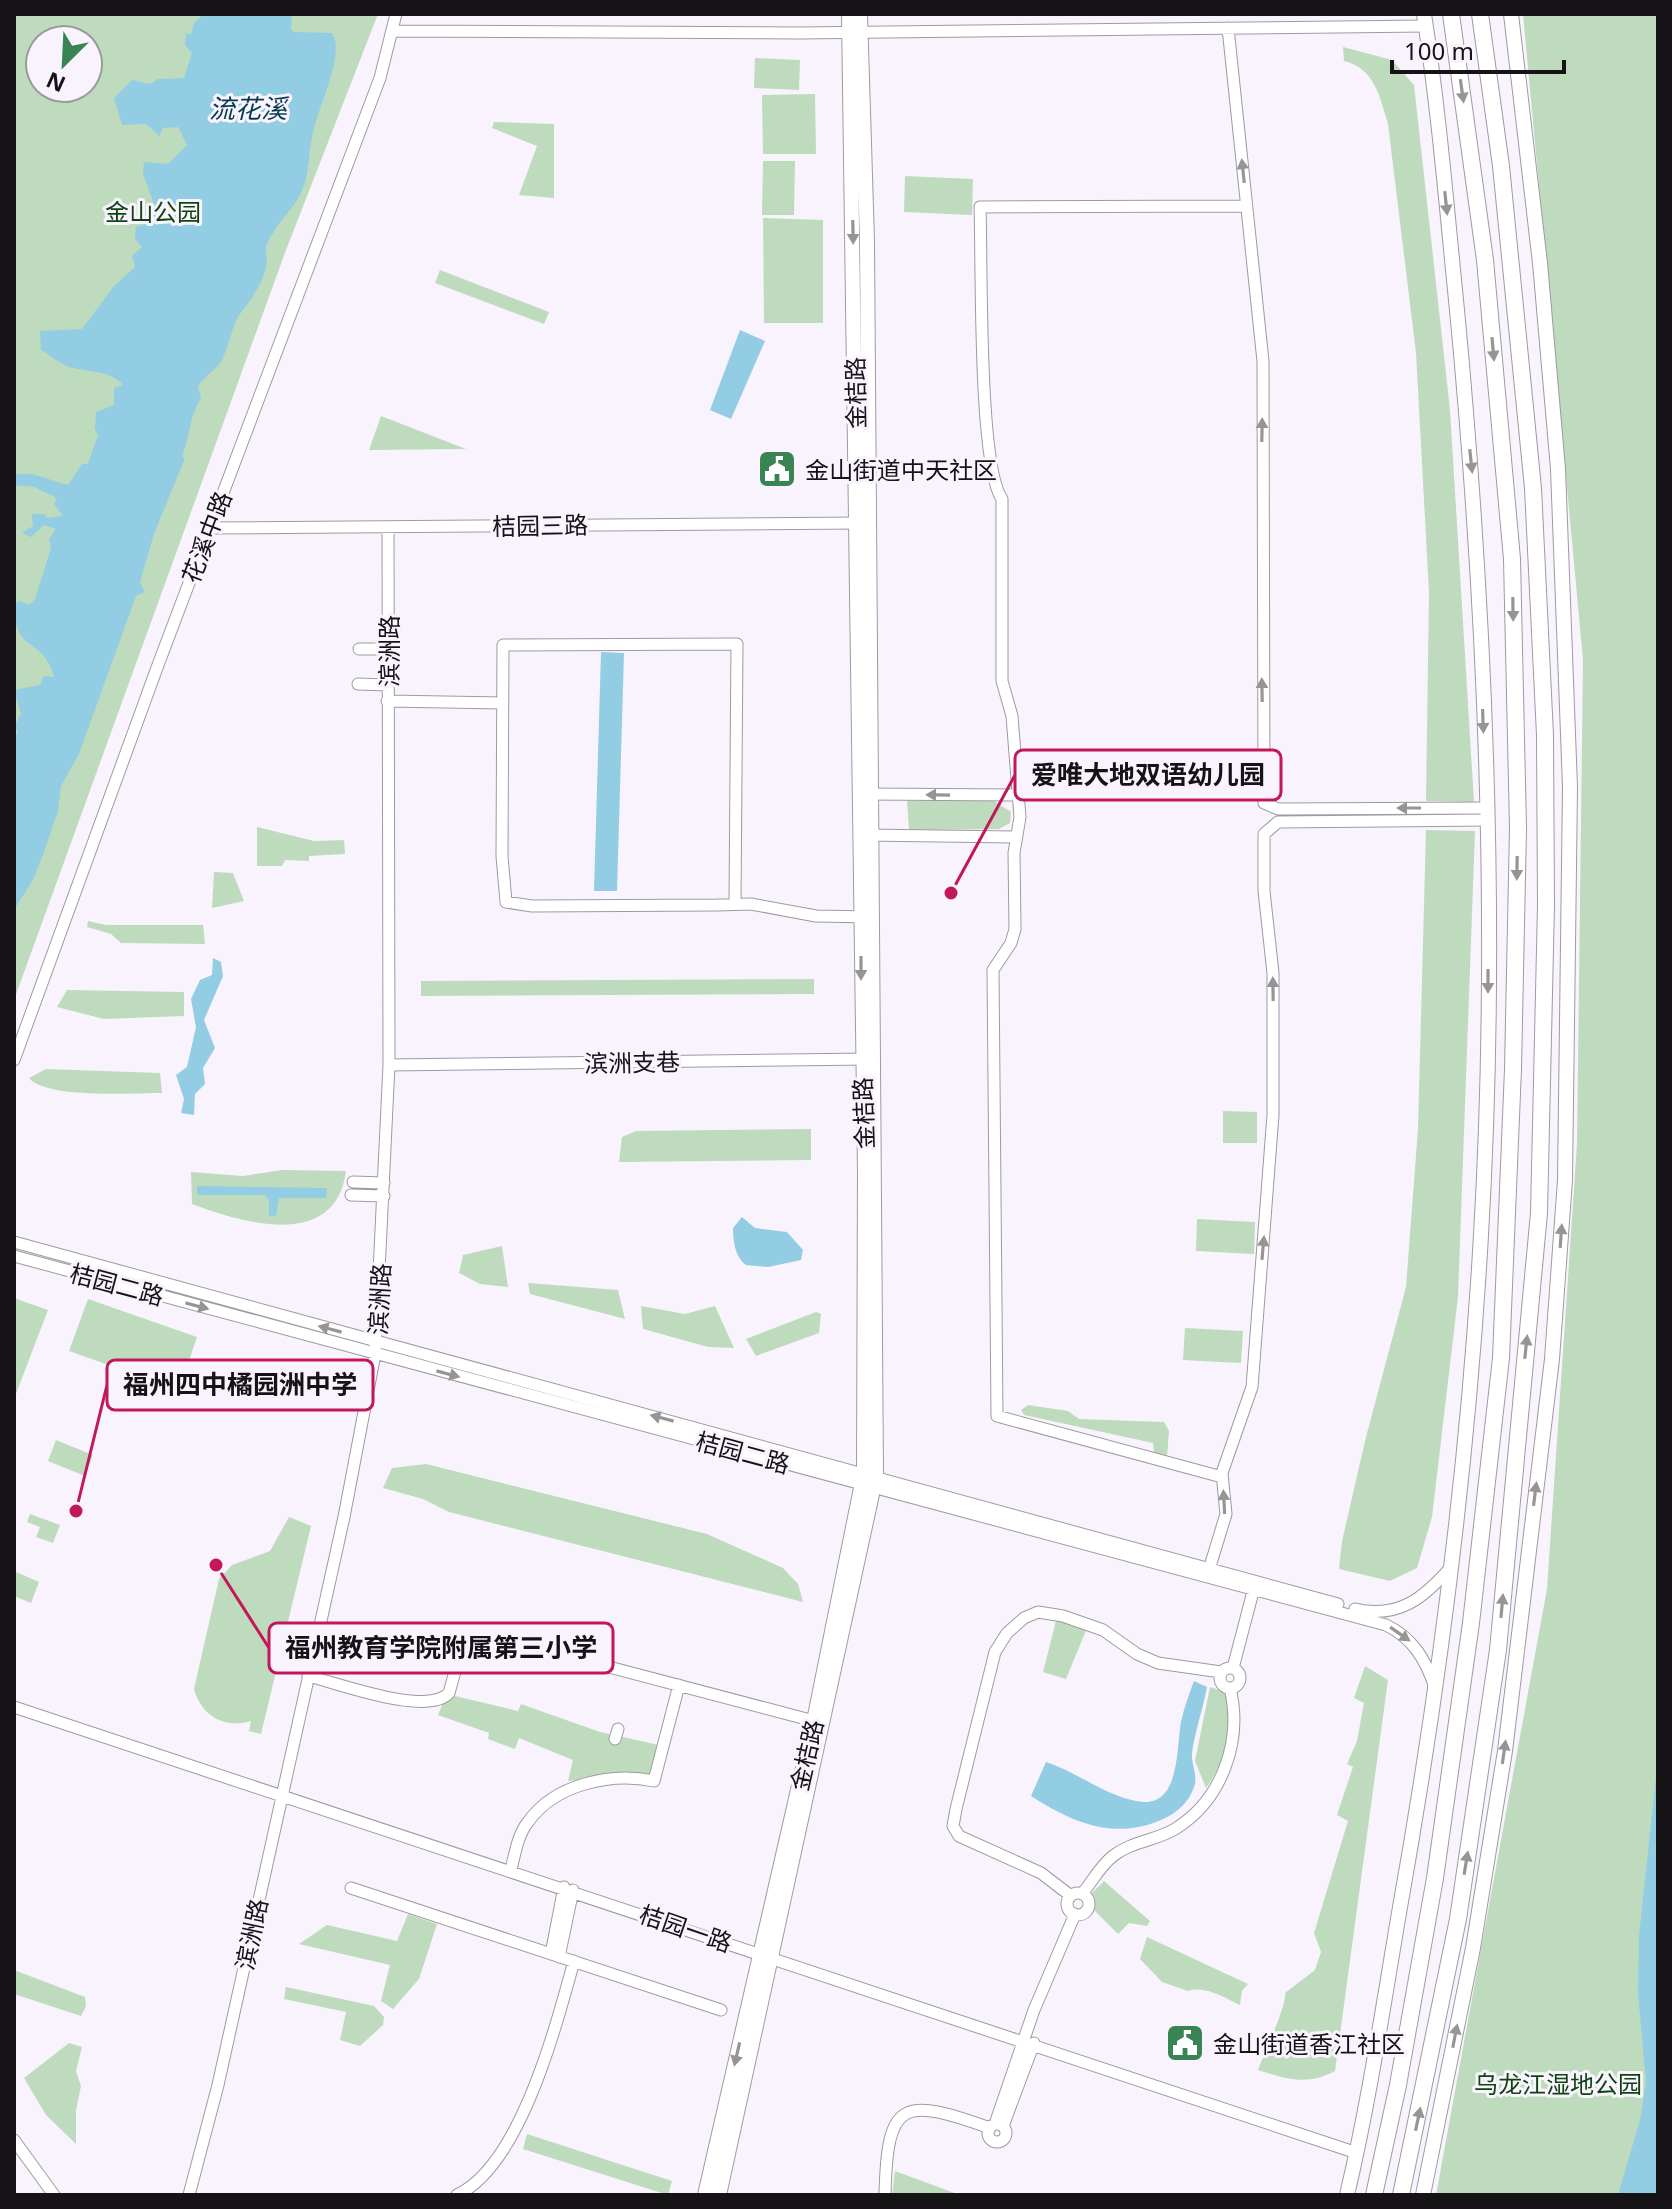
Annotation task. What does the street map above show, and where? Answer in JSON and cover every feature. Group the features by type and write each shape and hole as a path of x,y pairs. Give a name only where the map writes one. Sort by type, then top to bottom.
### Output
{"highway":[{"path":"1374,2195 1398,2085 1435,1878 1471,1623 1501,1358 1513,1069 1518,828 1512,559 1485,260 1451,14"},
{"path":"1401,2195 1458,1919 1498,1650 1539,1213 1545,751 1535,534 1501,166 1480,14"}],"main road":[{"name":"金桔路","path":"705,2195 766,1955 814,1721 869,1480 863,523 855,33 849,14"},
{"path":"855,33 860,14"},
{"path":"1423,2195 1473,1948 1505,1751 1552,1359 1565,1180 1570,787 1558,469 1541,276 1511,14"},
{"path":"1347,2195 1357,2153 1437,1694 1452,1566 1481,1234 1488,1023 1487,814 1474,485 1425,20"},
{"path":"719,2195 766,1955 869,1480"}],"street":[{"name":"花溪中路","path":"14,1060 380,78 396,14"},
{"path":"394,31 855,33 1228,28 1425,20"},
{"path":"1228,28 1263,361 1264,803 1278,809 1487,814"},
{"path":"1222,1477 997,1416 993,970 1011,943 1015,929 1015,837 1020,817 1012,716 1002,681 1002,499 991,475 980,207 1246,206"},
{"name":"桔园三路","path":"210,528 863,523"},
{"name":"滨洲路","path":"189,2195 218,2085 364,1424 377,1341 389,1065 388,527"},
{"path":"735,903 737,644 503,645 502,848 506,902 532,906 735,903 816,916 867,917"},
{"path":"359,649 388,649"},
{"path":"358,684 387,685"},
{"path":"387,701 503,703"},
{"path":"866,794 1016,795"},
{"path":"1208,1573 1226,1514 1222,1477 1252,1387 1273,1115 1273,984 1264,891 1264,834 1278,822 1487,814"},
{"path":"866,835 1015,837"},
{"name":"滨洲支巷","path":"389,1065 868,1059"},
{"path":"353,1182 384,1190"},
{"path":"351,1195 384,1190"},
{"name":"桔园二路","path":"14,1242 1255,1586 1396,1629 1421,1655 1437,1694"},
{"name":"桔园二路","path":"14,1256 375,1354 869,1480"},
{"name":"桔园二路","path":"1255,1586 1384,1613 1420,1599 1452,1566"},
{"path":"1230,1688 1240,1679 1233,1668 1255,1586"},
{"path":"1230,1688 1234,1716 1231,1748 1211,1793 1175,1829 1115,1854 1076,1895 1068,1906 1075,1914 1082,1914 1089,1901 1076,1895 1041,1873 959,1836 954,1830 978,1713 1001,1641 1029,1615 1050,1612 1103,1630 1137,1654 1158,1663 1221,1672 1233,1668"},
{"path":"308,1676 414,1703 429,1703 446,1697 461,1644 468,1635 480,1633 814,1721"},
{"path":"1221,1672 1222,1685 1230,1688"},
{"path":"511,1869 526,1824 561,1793 584,1784 633,1778 654,1781 679,1685"},
{"name":"桔园一路","path":"14,1707 1029,2041 1357,2153"},
{"path":"351,1888 721,2010"},
{"path":"555,1955 568,1889"},
{"path":"885,2195 885,2154 894,2127 903,2115 916,2110 935,2110 996,2126 1075,1914"},
{"path":"457,2195 488,2168 520,2117 543,2063 574,1961"},
{"path":"14,2140 54,2195"}],"green space":[{"name":"金山公园","path":"14,14 378,14 286,250 14,1000"},
{"name":"乌龙江湿地公园","path":"1523,14 1658,14 1658,2072 1628,2195 1436,2195 1547,1589 1577,1144 1583,660"},
{"path":"1343,47 1392,60 1414,85 1450,410 1474,802 1426,801 1429,592 1416,353 1388,124 1375,85 1363,70 1344,61"},
{"path":"755,58 800,60 799,90 754,88"},
{"path":"815,94 816,154 763,154 762,95"},
{"path":"494,122 554,124 554,198 519,195 537,146 492,128"},
{"path":"763,161 795,161 794,215 762,215"},
{"path":"905,176 973,179 972,215 904,212"},
{"path":"763,218 823,220 823,323 764,323"},
{"path":"440,270 549,312 544,324 435,283"},
{"path":"381,416 466,449 369,450"},
{"path":"907,801 994,801 1011,812 1010,823 999,829 909,830"},
{"path":"257,827 314,841 344,840 345,854 309,856 309,861 285,860 282,866 257,866"},
{"path":"1426,830 1475,831 1458,1297 1432,1517 1417,1568 1390,1581 1339,1569 1342,1541 1366,1437 1406,1287 1418,1129"},
{"path":"214,872 233,873 244,901 212,908"},
{"path":"88,921 106,925 203,925 205,944 121,943 111,934 87,927"},
{"path":"814,979 814,994 421,996 421,981"},
{"path":"67,990 184,992 184,1016 104,1019 57,1007"},
{"path":"46,1069 160,1073 162,1093 71,1092 38,1085 29,1078"},
{"path":"1223,1111 1257,1112 1257,1143 1223,1143"},
{"path":"811,1129 811,1160 619,1162 622,1137 636,1131"},
{"path":"282,1170 346,1171 339,1196 325,1213 306,1222 284,1225 260,1223 192,1204 191,1172 243,1176"},
{"path":"1197,1219 1255,1222 1254,1254 1196,1251"},
{"path":"502,1246 508,1287 480,1284 459,1273 463,1255"},
{"path":"528,1283 618,1290 625,1319 530,1294"},
{"path":"14,1298 48,1310 14,1399"},
{"path":"88,1299 197,1337 179,1390 69,1351"},
{"path":"641,1306 685,1314 715,1306 734,1348 708,1347 643,1329"},
{"path":"816,1312 821,1314 819,1333 756,1356 746,1339"},
{"path":"1185,1328 1243,1331 1241,1363 1183,1360"},
{"path":"1028,1405 1068,1411 1079,1419 1164,1422 1169,1431 1167,1457 1154,1453 1153,1443 1024,1415 1021,1410"},
{"path":"56,1440 93,1455 85,1476 48,1461"},
{"path":"426,1464 707,1534 783,1568 798,1584 803,1602 449,1512 423,1499 383,1488 392,1468"},
{"path":"30,1514 60,1525 53,1543 36,1537 40,1527 27,1522"},
{"path":"289,1517 311,1526 261,1734 249,1731 251,1721 232,1723 215,1718 202,1707 194,1689 219,1579 232,1565 270,1551"},
{"path":"14,1571 39,1582 31,1603 14,1596"},
{"path":"1057,1617 1087,1628 1066,1679 1043,1672"},
{"path":"1365,1666 1388,1680 1335,2071 1306,2080 1288,2078 1258,2070 1285,1993 1315,1970 1321,1952 1314,1933 1348,1821 1337,1815 1353,1767 1347,1764 1357,1741 1364,1703 1354,1698"},
{"path":"1210,1687 1225,1692 1229,1730 1224,1754 1206,1788 1195,1761"},
{"path":"455,1696 518,1711 521,1704 600,1732 659,1745 649,1775 568,1781 573,1760 519,1738 515,1749 488,1739 489,1733 438,1715 443,1703"},
{"path":"1104,1881 1150,1921 1147,1926 1129,1923 1118,1934 1092,1908 1089,1896"},
{"path":"408,1914 437,1924 419,1979 393,2009 381,2001 390,1965 299,1944 327,1925 397,1941"},
{"path":"1147,1937 1248,1984 1242,1991 1240,2005 1208,1991 1188,1991 1162,1982 1140,1959"},
{"path":"14,1970 85,1997 86,2006 81,2016 14,1994"},
{"path":"286,1987 374,2006 384,2017 383,2025 360,2046 340,2040 346,2012 284,1999"},
{"path":"69,2043 82,2047 76,2071 81,2086 76,2110 76,2144 46,2115 24,2078"},
{"path":"527,2134 672,2181 668,2195 523,2149"},
{"path":"895,2171 960,2195 892,2195"}],"water":[{"name":"流花溪","path":"203,14 285,14 292,17 291,30 294,32 332,33 336,54 311,141 304,186 267,244 264,275 237,318 222,360 198,386 201,398 182,456 185,458 154,534 140,582 145,592 136,596 79,754 61,786 58,811 44,852 33,880 14,910 14,738 18,732 14,726 21,714 14,690 40,685 44,676 54,677 43,655 19,631 14,603 21,601 29,605 35,599 51,548 49,539 56,529 44,525 31,537 22,533 33,526 32,514 45,514 47,518 63,516 54,504 57,498 34,487 14,485 14,474 32,474 68,485 82,464 88,464 98,435 95,429 96,412 114,405 114,388 123,385 105,374 69,367 41,350 40,331 82,329 114,286 135,267 132,256 142,247 135,239 136,227 148,223 156,210 143,173 144,162 168,164 187,145 178,127 163,128 159,136 146,124 122,125 114,98 132,80 150,84 158,79 184,78 192,53 185,45 186,33 191,34 194,23"},
{"path":"740,330 765,341 731,419 710,410"},
{"path":"601,652 624,653 617,891 594,891"},
{"path":"213,958 221,962 223,976 204,1020 215,1048 203,1068 205,1084 195,1094 194,1115 181,1113 184,1099 176,1075 187,1067 196,1027 191,999 200,980 212,975"},
{"path":"197,1186 327,1188 326,1198 279,1198 276,1216 269,1216 269,1201 265,1195 197,1195"},
{"path":"742,1217 755,1228 787,1232 803,1250 801,1260 768,1267 746,1265 737,1253 733,1239 733,1228"},
{"path":"1194,1681 1207,1687 1192,1753 1195,1784 1187,1801 1174,1813 1145,1825 1111,1829 1079,1821 1031,1796 1046,1762 1124,1798 1151,1802 1161,1797 1174,1775 1181,1722"},
{"path":"1658,1758 1658,2195 1618,2195 1640,2120 1646,2082 1638,1993 1639,1936"}],"place":[{"name":"金山街道中天社区","path":"777,469"},
{"name":"爱唯大地双语幼儿园","path":"951,893"},
{"name":"福州四中橘园洲中学","path":"76,1511"},
{"name":"福州教育学院附属第三小学","path":"216,1565"},
{"name":"金山街道香江社区","path":"1185,2043"}]}
